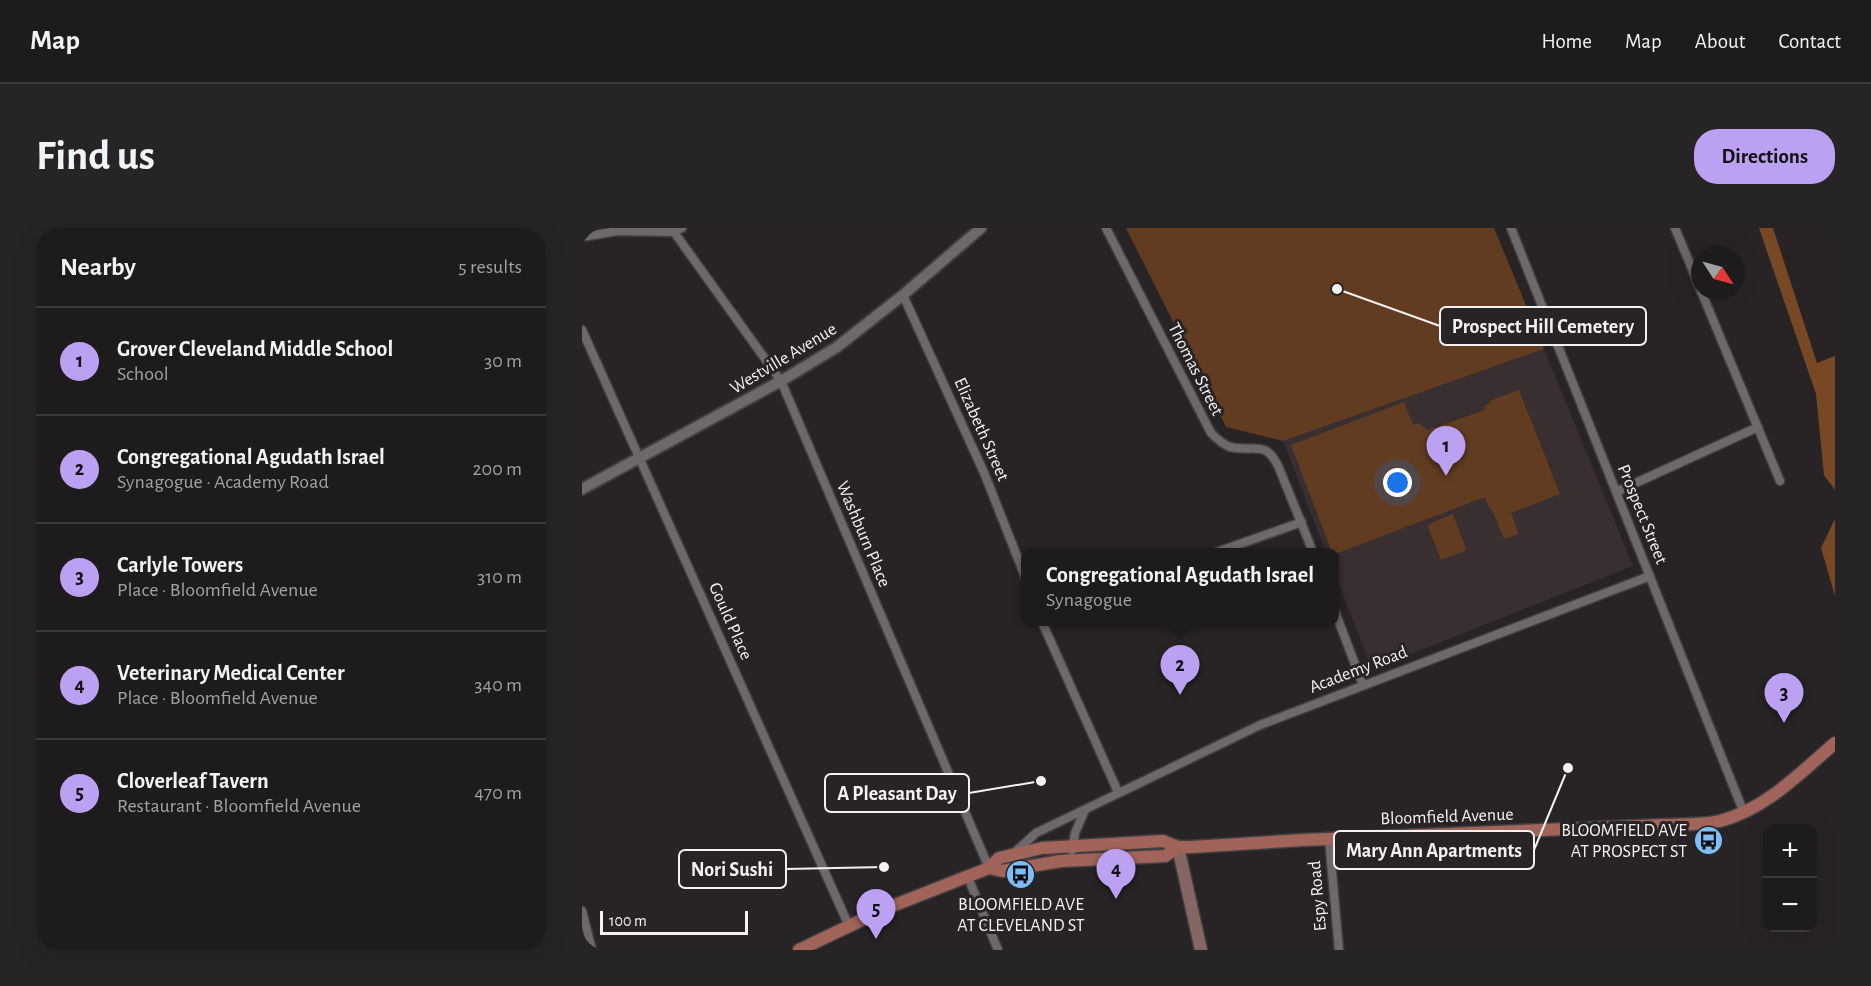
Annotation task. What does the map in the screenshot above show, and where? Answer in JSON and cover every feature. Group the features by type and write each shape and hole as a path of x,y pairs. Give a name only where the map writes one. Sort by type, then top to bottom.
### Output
{"main road":[{"name":"Bloomfield Avenue","path":"799,950 892,906 989,868 999,858 1014,853 1073,845 1163,841 1178,847 1719,821 1744,813 1767,801 1835,743"},
{"name":"Bloomfield Avenue","path":"989,868 1002,871 1038,863 1165,856 1178,847"},
{"path":"1178,847 1201,950"}],"street":[{"name":"Westville Avenue","path":"582,489 781,381 837,347 903,296 981,228"},
{"name":"Thomas Street","path":"1106,228 1211,433 1222,443 1231,447 1255,447 1268,450 1275,460 1312,548"},
{"name":"Prospect Street","path":"1511,228 1744,813"},
{"path":"1675,228 1691,266"},
{"path":"582,237 617,231 678,230"},
{"name":"Washburn Place","path":"678,230 781,381 989,868"},
{"name":"Elizabeth Street","path":"903,296 986,475 1021,566"},
{"path":"1705,300 1780,481"},
{"name":"Gould Place","path":"582,330 849,926"},
{"path":"1616,492 1758,428"},
{"path":"1228,548 1302,522"},
{"name":"Academy Road","path":"1014,853 1036,833 1260,725 1650,576"},
{"path":"1339,620 1363,685"},
{"path":"1044,626 1118,792"},
{"path":"1070,861 1075,832 1085,809"},
{"name":"Espy Road","path":"1329,839 1339,950"},
{"path":"967,875 998,950"},
{"path":"582,911 592,950"}],"shaded area":[{"path":"1126,228 1494,228 1544,349 1283,441 1226,427"},
{"path":"1759,228 1773,228 1817,363 1835,356 1835,490 1824,475 1816,394"},
{"path":"1544,349 1633,566 1375,668 1370,664 1339,584 1339,548 1324,548 1283,441"},
{"path":"1519,390 1560,494 1511,513 1519,534 1504,539 1485,497 1339,552 1339,548 1330,548 1291,445 1404,402 1413,425 1418,423 1428,430 1485,410 1484,406 1490,403 1489,401"},
{"path":"1453,514 1466,548 1464,551 1441,560 1428,527 1429,524"},
{"path":"1835,519 1835,596 1821,548"}],"place":[{"name":"Prospect Hill Cemetery","path":"1337,289"},
{"name":"Grover Cleveland Middle School","path":"1446,476"},
{"name":"Congregational Agudath Israel","path":"1180,695"},
{"name":"Carlyle Towers","path":"1784,723"},
{"name":"Mary Ann Apartments","path":"1568,768"},
{"name":"A Pleasant Day","path":"1041,781"},
{"name":"BLOOMFIELD AVE AT PROSPECT ST","path":"1708,840"},
{"name":"Nori Sushi","path":"884,867"},
{"name":"BLOOMFIELD AVE AT CLEVELAND ST","path":"1021,875"},
{"name":"Veterinary Medical Center","path":"1116,899"},
{"name":"Cloverleaf Tavern","path":"876,939"}]}
